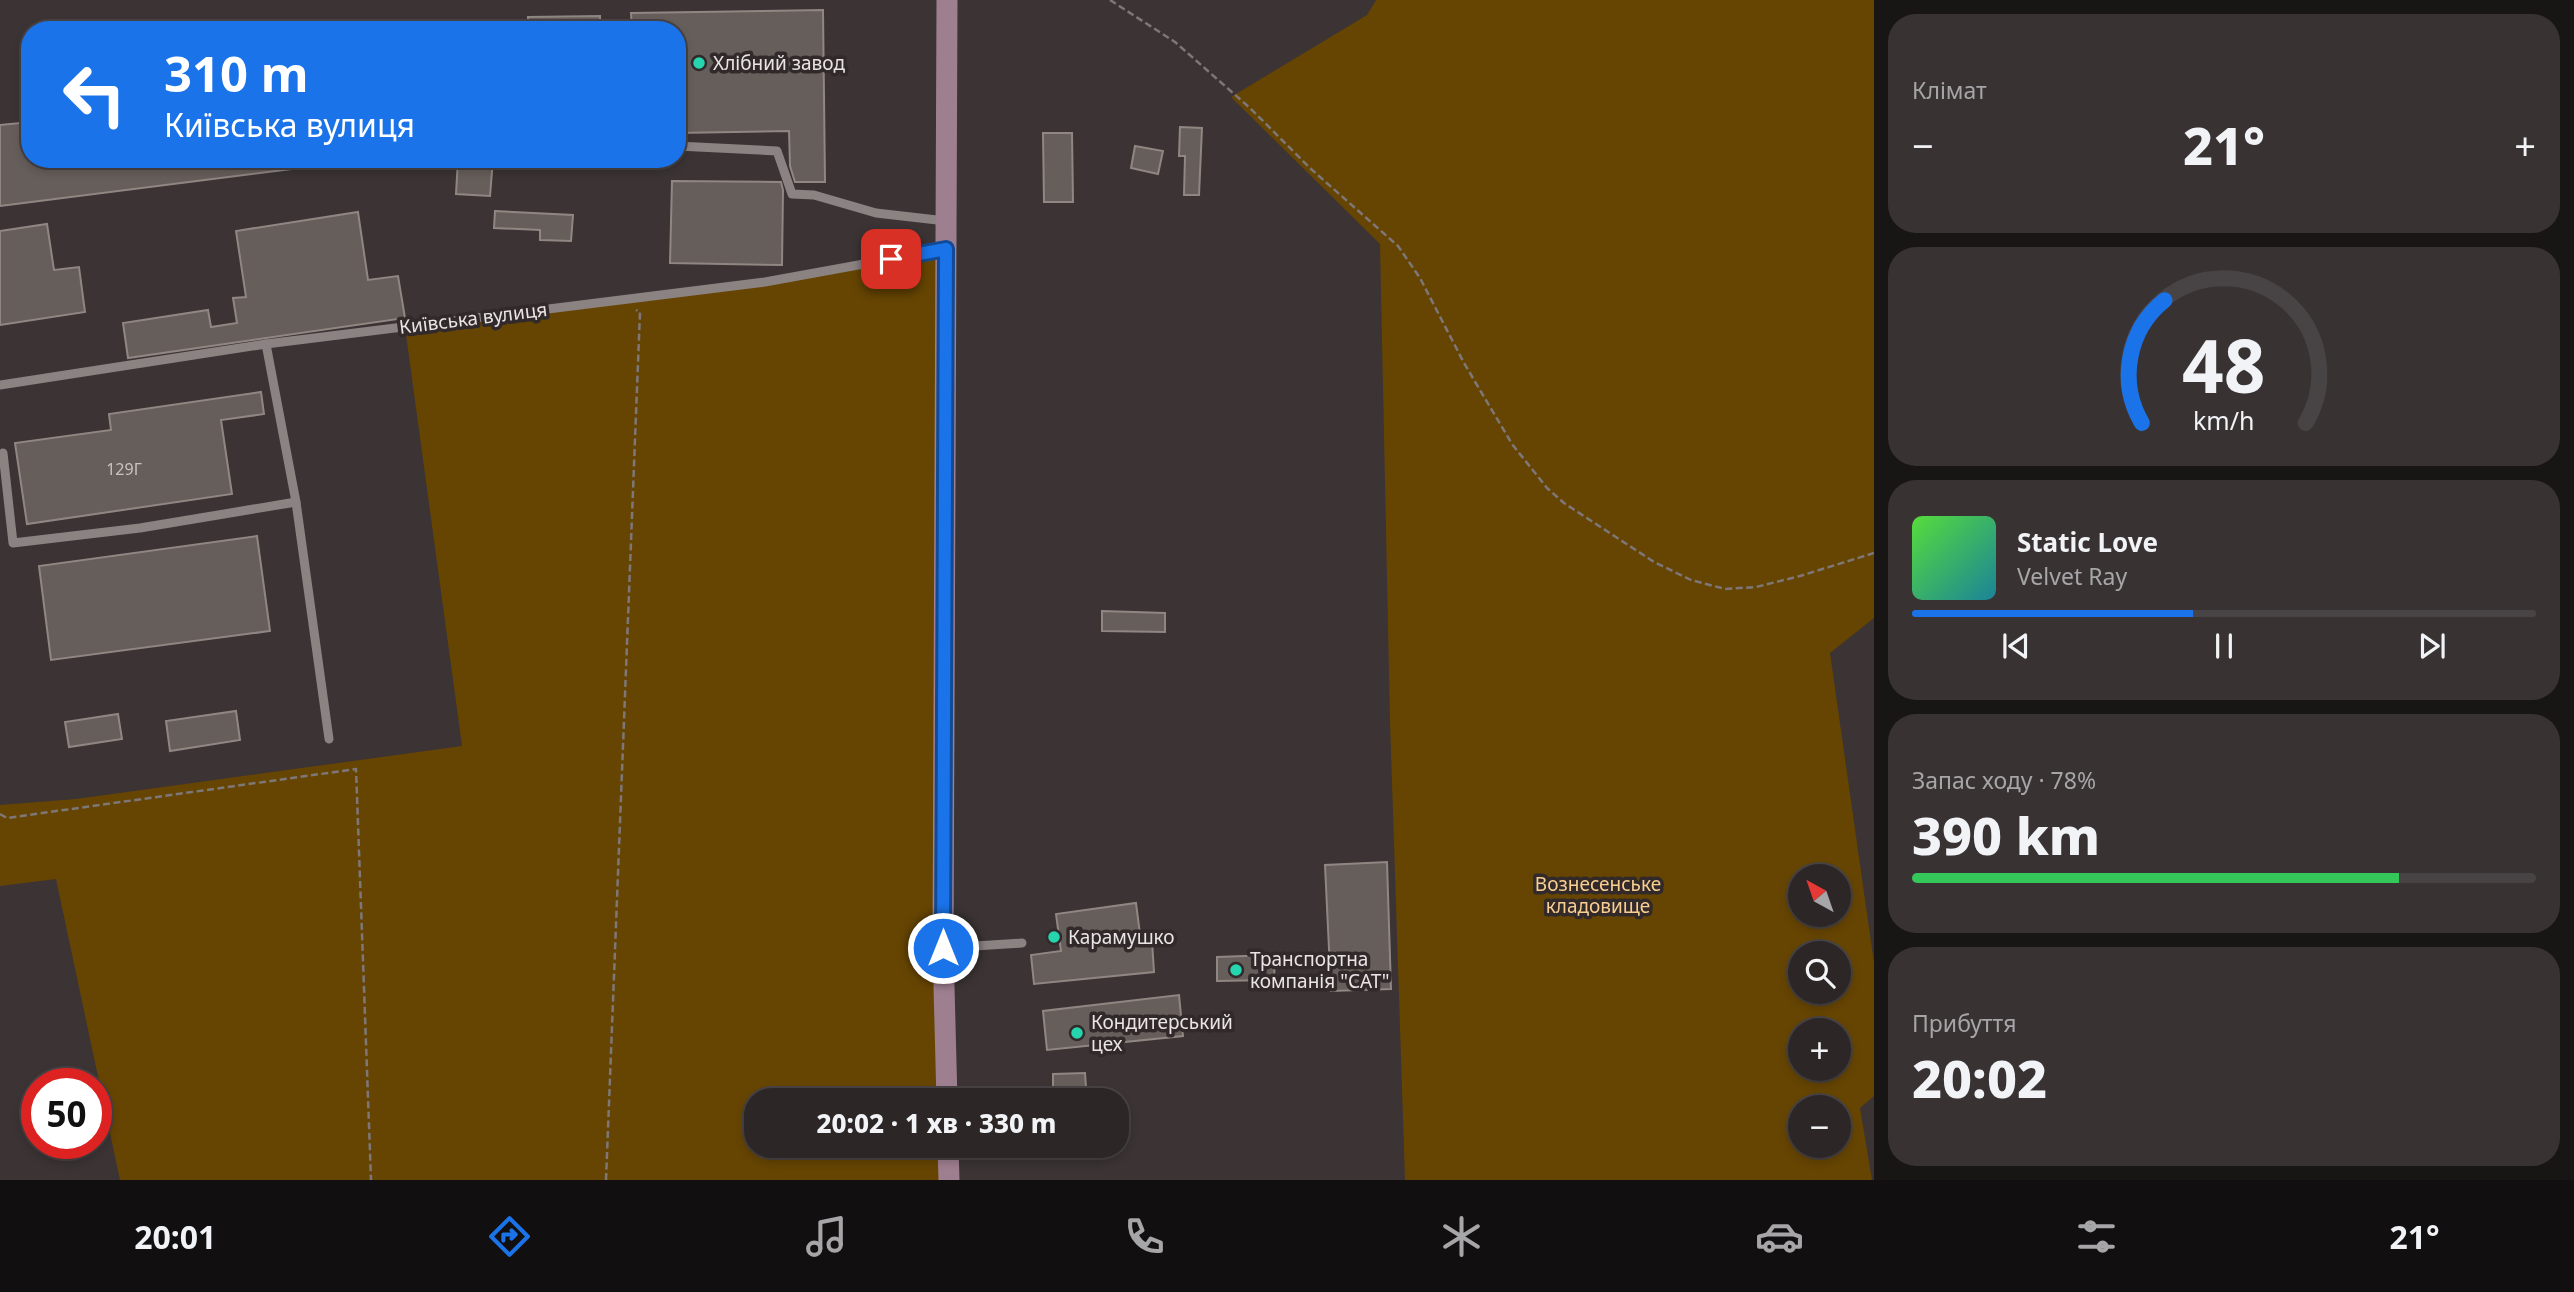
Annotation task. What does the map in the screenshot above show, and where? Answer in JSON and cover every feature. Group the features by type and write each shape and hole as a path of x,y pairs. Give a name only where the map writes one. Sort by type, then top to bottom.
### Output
{"main road":[{"path":"947,0 943,948 947,1088"},
{"path":"949,1158 950,1180"}],"lane":[{"path":"686,146 777,151 792,194 814,195 876,213 946,221"},
{"name":"Київська вулиця","path":"0,385 266,344 765,282 946,249"},
{"path":"266,344 296,502 330,739"},
{"path":"3,453 13,543 140,528 296,502"},
{"path":"943,948 1022,943"}],"path":[{"path":"1110,0 1175,42 1398,246 1420,278 1464,363 1507,435 1530,468 1564,503 1654,562 1691,580 1725,589 1756,587 1874,553"},
{"path":"607,1180 640,313 618,300"},
{"path":"0,814 7,818 356,769 371,1180"}],"green space":[{"name":"Вознесенське кладовище","path":"1376,0 1874,0 1874,618 1830,653 1874,963 1874,1096 1860,1108 1872,1180 1405,1180 1390,721 1380,244 1231,97 1367,15"},
{"path":"946,249 947,1088 744,1088 744,1158 948,1158 949,1180 120,1180 112,1142 112,1068 96,1068 56,879 0,886 0,805 76,799 462,746 405,327 765,282"}],"building":[{"path":"823,10 825,182 795,182 790,166 789,131 686,133 686,21 631,21 631,13"},
{"path":"600,16 600,21 528,21 528,17"},
{"path":"21,123 21,168 299,168 0,206 0,125"},
{"path":"1180,127 1202,128 1199,195 1184,195 1185,156 1179,156"},
{"path":"1043,133 1072,133 1073,202 1044,202"},
{"path":"1135,146 1163,151 1158,174 1131,168"},
{"path":"457,168 492,168 490,196 456,194"},
{"path":"672,181 781,182 782,265 670,263"},
{"path":"495,211 573,215 571,241 540,240 540,230 494,228"},
{"path":"358,212 368,280 398,276 405,318 128,358 123,323 208,310 211,327 237,323 233,298 246,297 236,231"},
{"path":"47,224 54,270 79,267 85,312 0,325 0,231"},
{"path":"261,392 264,414 221,420 232,494 27,524 15,443 111,430 109,414"},
{"path":"257,536 270,631 51,660 39,566"},
{"path":"1102,611 1165,613 1165,632 1102,631"},
{"path":"236,711 240,740 170,751 166,721"},
{"path":"118,714 122,739 69,747 65,722"},
{"path":"1387,862 1391,989 1331,991 1325,865"},
{"path":"1136,903 1141,942 1152,941 1154,972 1034,984 1031,955 1061,951 1056,914"},
{"path":"1275,955 1274,980 1217,981 1217,957"},
{"path":"1179,995 1183,1036 1047,1050 1043,1011"},
{"path":"1085,1073 1086,1088 1053,1088 1053,1074"}],"place":[{"name":"Хлібний завод","path":"699,63"},
{"name":"Карамушко","path":"1054,937"},
{"name":"Транспортна компанія \"САТ\"","path":"1236,970"},
{"name":"Кондитерський цех","path":"1077,1033"}],"route":[{"path":"891,259 946,249 943,948"}]}
